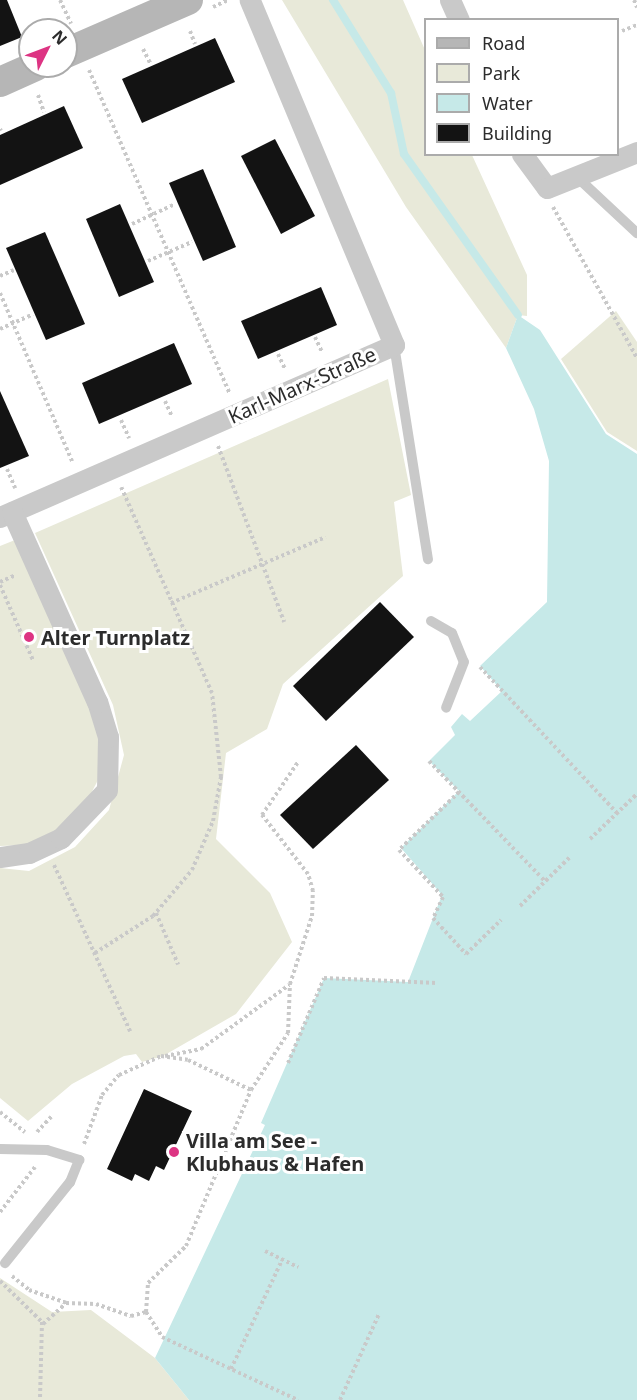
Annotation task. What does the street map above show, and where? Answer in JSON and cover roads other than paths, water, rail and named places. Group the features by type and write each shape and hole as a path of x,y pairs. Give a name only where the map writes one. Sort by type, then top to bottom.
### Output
{"main road":[{"path":"78,48 188,0"},
{"path":"0,82 37,81"}],"street":[{"name":"Karl-Marx-Straße","path":"6,515 394,345 250,0"},
{"path":"450,0 458,18"},
{"path":"523,156 547,188 578,178 637,152"},
{"path":"0,857 29,853 61,838 107,790 108,737 97,702 6,515"}],"lane":[{"path":"578,178 637,233"},
{"path":"394,345 428,558"},
{"path":"431,621 452,633 464,662 446,708"},
{"path":"0,1149 48,1150 79,1160 70,1182 5,1263"}],"water":[{"path":"518,315 540,330 606,434 637,454 637,1400 189,1400 155,1358 265,1125 261,1123 324,978 408,982 442,895 401,848 459,791 429,761 455,735 451,727 462,714 470,721 502,691 480,666 547,602 549,461 534,409 506,348"}],"waterway":[{"path":"333,0 391,93 404,154 518,315"}],"place":[{"name":"Alter Turnplatz","path":"29,637"},
{"name":"Villa am See - Klubhaus & Hafen","path":"174,1152"}]}
